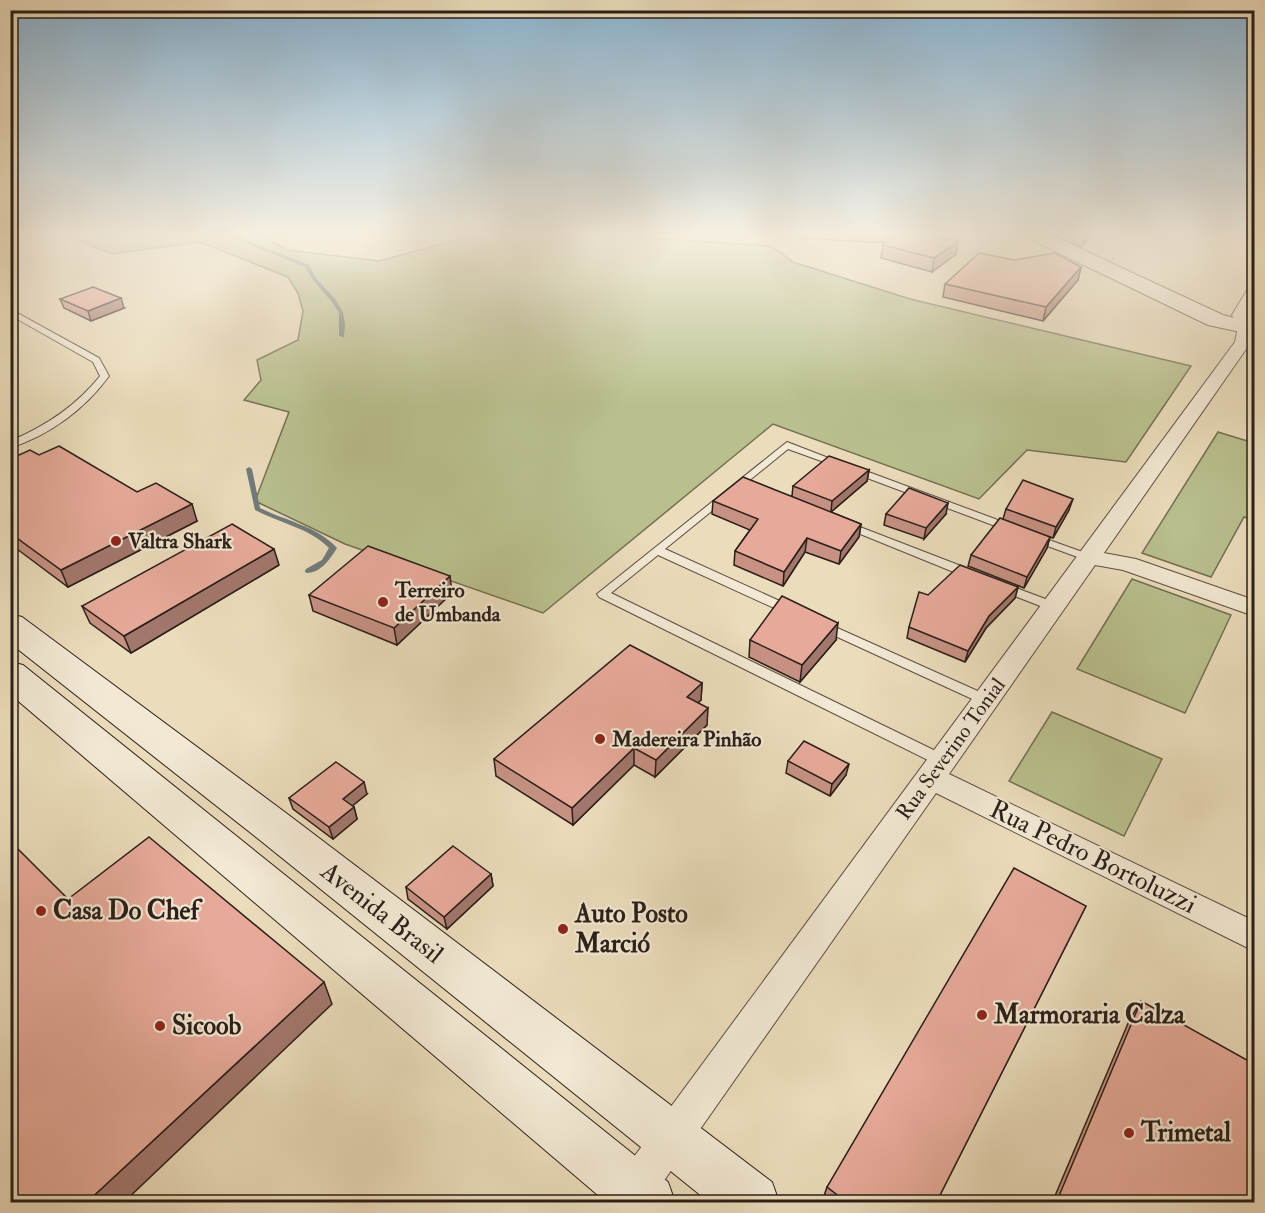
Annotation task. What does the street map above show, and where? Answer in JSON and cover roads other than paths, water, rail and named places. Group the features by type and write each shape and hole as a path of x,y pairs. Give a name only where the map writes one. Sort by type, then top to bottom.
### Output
{"main road":[{"name":"Avenida Brasil","path":"13,642 271,825 752,1203"},
{"name":"Avenida Brasil","path":"13,642 232,855 635,1199"},
{"path":"232,855 271,825"}],"street":[{"path":"1156,292 1216,320 1250,328"},
{"name":"Rua Severino Tonial","path":"635,1199 670,1138 1243,342 1250,328 1240,315 1253,292"},
{"path":"1088,557 1128,564 1254,608"},
{"name":"Rua Pedro Bortoluzzi","path":"937,769 1254,937"}],"lane":[{"path":"10,311 96,360 105,376 92,394 67,416 10,445"},
{"path":"937,769 603,594 657,550 746,484 787,445 1088,557"},
{"path":"837,520 1052,606"},
{"path":"657,550 986,700"}],"waterway":[{"path":"325,292 341,312 342,336"},
{"path":"249,469 257,509 318,535 333,548 325,561 309,571"}],"place":[{"name":"Valtra Shark","path":"116,541"},
{"name":"Terreiro de Umbanda","path":"383,602"},
{"name":"Madereira Pinhão","path":"600,739"},
{"name":"Casa Do Chef","path":"41,911"},
{"name":"Auto Posto Marció","path":"563,929"},
{"name":"Marmoraria Calza","path":"982,1015"},
{"name":"Sicoob","path":"160,1026"},
{"name":"Trimetal","path":"1129,1133"}]}
